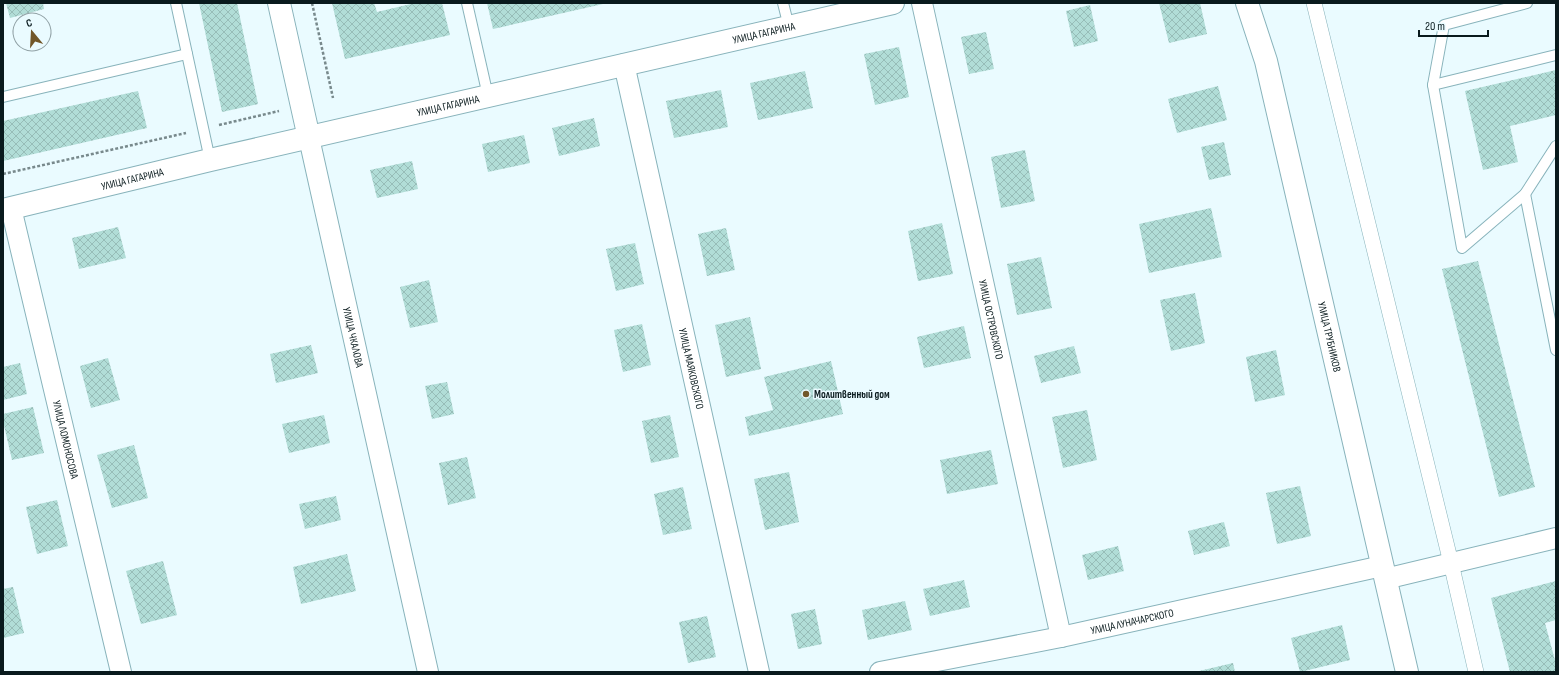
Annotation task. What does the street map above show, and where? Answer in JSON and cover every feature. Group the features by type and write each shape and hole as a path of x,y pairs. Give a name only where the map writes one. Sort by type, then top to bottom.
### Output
{"street":[{"name":"УЛИЦА ЧКАЛОВА","path":"279,3 428,672"},
{"name":"УЛИЦА ГАГАРИНА","path":"7,209 210,160 893,3"},
{"name":"УЛИЦА ОСТРОВСКОГО","path":"922,3 1061,637"},
{"name":"УЛИЦА ТРУБНИКОВ","path":"1246,3 1266,61 1406,672"},
{"path":"1314,3 1451,563 1476,672"},
{"name":"УЛИЦА МАЯКОВСКОГО","path":"624,64 759,672"},
{"name":"УЛИЦА ЛОМОНОСОВА","path":"7,209 121,672"},
{"name":"УЛИЦА ЛУНАЧАРСКОГО","path":"880,672 921,668 1061,637 1383,573 1451,563 1556,538"}],"lane":[{"path":"176,3 210,160"},
{"path":"467,3 488,96"},
{"path":"783,3 789,27"},
{"path":"1527,3 1444,25 1433,85 1462,248 1525,194 1556,146"},
{"path":"3,97 187,54"},
{"path":"1433,85 1556,55"},
{"path":"1525,194 1556,350"}],"path":[{"path":"312,3 333,98"},
{"path":"3,174 280,111"}],"building":[{"path":"6,3 43,3 44,9 33,12 12,12 12,17 10,18"},
{"path":"199,3 237,3 258,104 222,112"},
{"path":"332,3 374,3 377,12 415,3 442,3 450,35 345,59"},
{"path":"487,3 603,3 603,4 493,29"},
{"path":"1159,3 1200,3 1207,34 1169,43"},
{"path":"1090,5 1098,41 1074,47 1066,11"},
{"path":"986,32 994,69 969,74 961,37"},
{"path":"899,47 909,97 875,105 864,54"},
{"path":"1556,70 1556,115 1510,126 1518,162 1483,170 1465,91"},
{"path":"805,71 813,108 758,120 750,83"},
{"path":"1218,86 1227,120 1177,133 1168,99"},
{"path":"721,90 728,127 674,138 666,101"},
{"path":"138,91 147,128 3,161 3,121"},
{"path":"594,118 600,146 559,156 552,128"},
{"path":"524,135 530,163 488,172 482,144"},
{"path":"1224,142 1231,175 1209,180 1201,147"},
{"path":"1025,150 1035,201 1001,208 991,157"},
{"path":"412,161 418,189 377,198 370,170"},
{"path":"1211,208 1222,257 1149,273 1139,224"},
{"path":"942,223 953,274 918,281 908,231"},
{"path":"118,227 126,258 79,269 72,238"},
{"path":"726,228 735,270 707,276 698,234"},
{"path":"635,243 644,284 616,291 606,249"},
{"path":"1041,257 1052,308 1017,315 1007,264"},
{"path":"1478,261 1535,487 1499,497 1442,269"},
{"path":"429,280 438,322 410,328 400,287"},
{"path":"1195,293 1205,343 1171,351 1160,300"},
{"path":"750,317 761,369 726,377 715,325"},
{"path":"642,324 651,365 623,372 614,330"},
{"path":"964,326 971,358 924,368 917,337"},
{"path":"311,345 318,373 276,383 270,354"},
{"path":"1074,346 1081,373 1041,383 1034,356"},
{"path":"1276,350 1285,395 1255,402 1246,357"},
{"path":"108,358 120,400 91,408 80,366"},
{"path":"831,361 843,414 749,436 745,417 773,410 764,377"},
{"path":"20,363 27,394 3,400 3,367"},
{"path":"447,382 454,414 432,419 425,386"},
{"path":"33,407 44,453 12,460 3,421 3,414"},
{"path":"1087,410 1097,460 1063,468 1052,417"},
{"path":"324,415 330,443 289,453 282,424"},
{"path":"670,415 679,457 651,463 642,421"},
{"path":"134,445 148,498 112,508 97,455"},
{"path":"991,450 998,484 947,494 940,460"},
{"path":"467,457 476,498 448,505 439,463"},
{"path":"789,472 799,522 765,530 754,479"},
{"path":"1300,486 1311,536 1277,544 1266,493"},
{"path":"683,487 692,529 663,535 654,494"},
{"path":"336,496 341,520 305,529 299,504"},
{"path":"57,500 68,546 37,554 26,507"},
{"path":"1224,522 1230,546 1194,555 1188,531"},
{"path":"1118,546 1124,571 1088,580 1082,555"},
{"path":"347,554 356,591 301,604 293,567"},
{"path":"163,561 177,615 141,624 126,571"},
{"path":"964,580 970,607 930,616 923,589"},
{"path":"1556,581 1556,620 1545,623 1556,664 1556,672 1510,672 1491,598"},
{"path":"13,587 24,633 3,638 3,589"},
{"path":"905,601 912,630 868,640 862,610"},
{"path":"815,609 822,644 798,649 791,614"},
{"path":"707,616 716,657 688,663 679,622"},
{"path":"1342,625 1350,660 1300,672 1291,638"},
{"path":"1233,663 1235,672 1199,672 1199,671"}],"place":[{"name":"Молитвенный дом","path":"806,394"}]}
